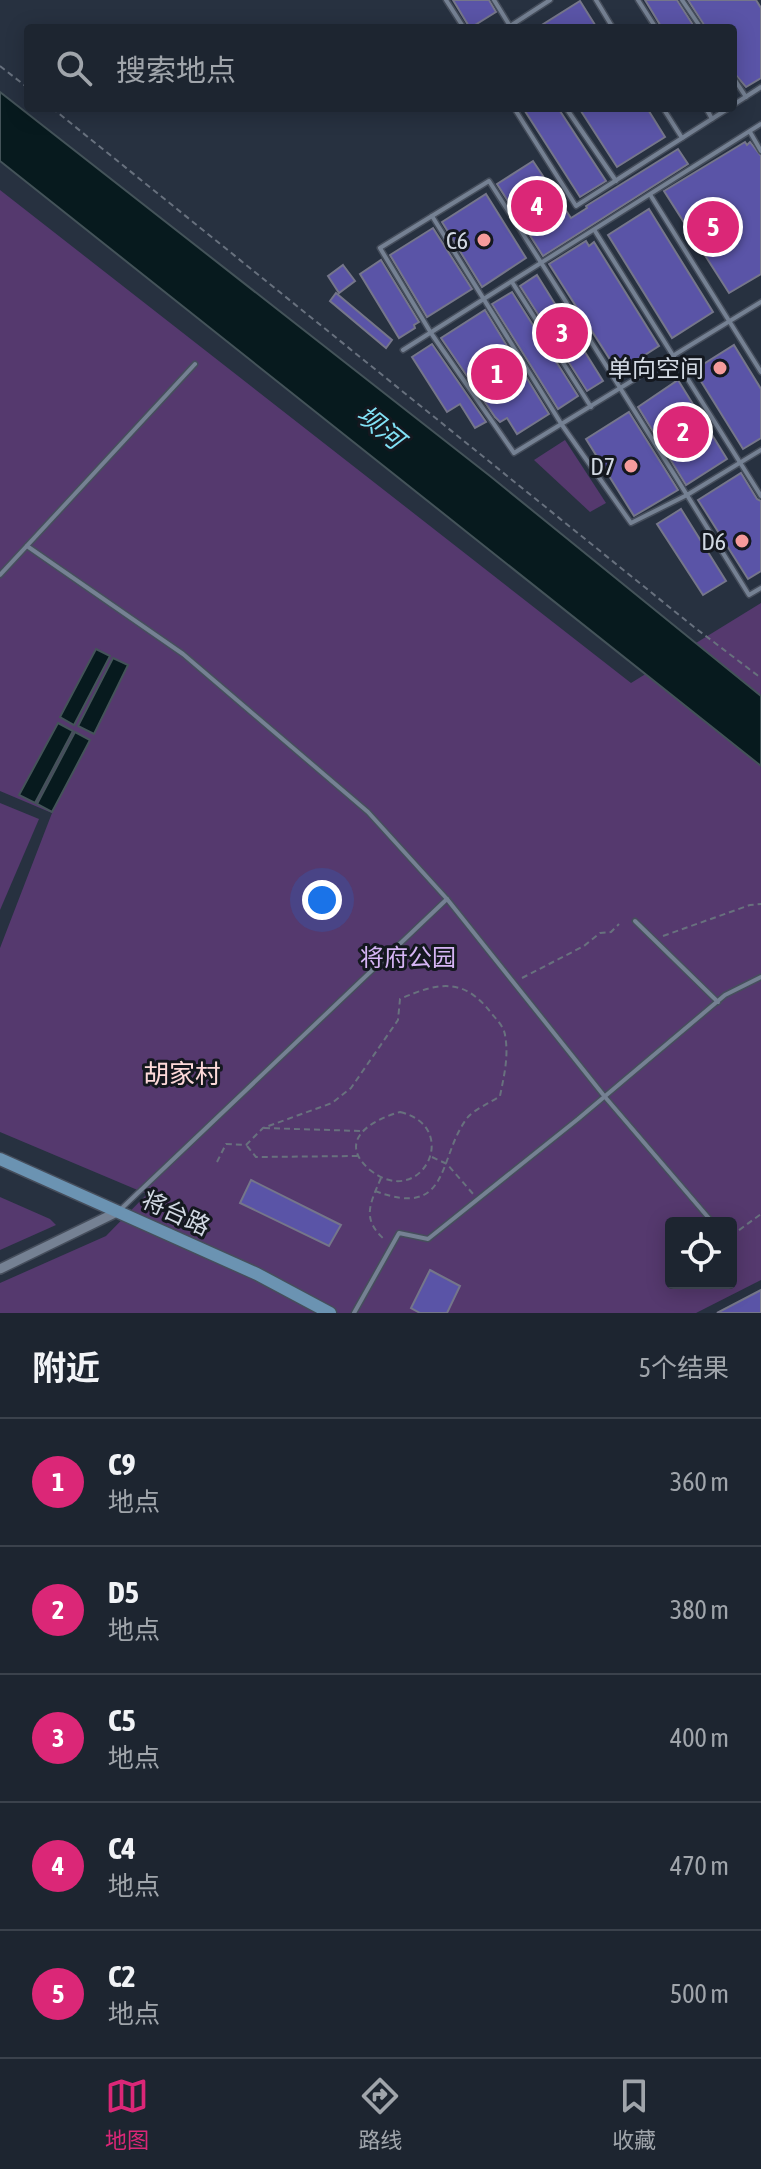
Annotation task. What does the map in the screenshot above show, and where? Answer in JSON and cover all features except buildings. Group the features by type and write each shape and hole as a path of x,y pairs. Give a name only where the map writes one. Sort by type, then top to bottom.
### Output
{"main road":[{"name":"将台路","path":"0,1159 257,1274 330,1313"}],"street":[{"path":"0,1269 119,1211"}],"lane":[{"path":"446,0 461,24"},
{"path":"494,0 508,24"},
{"path":"514,24 550,0"},
{"path":"596,0 611,24"},
{"path":"638,0 653,24"},
{"path":"682,0 698,24"},
{"path":"737,83 746,97"},
{"path":"737,103 761,87"},
{"path":"517,112 576,206 723,112"},
{"path":"569,112 616,181"},
{"path":"666,112 682,138"},
{"path":"708,112 712,119"},
{"path":"403,350 761,124"},
{"path":"749,131 761,151"},
{"path":"761,302 621,389 514,453 431,333 380,248 489,181 621,389 749,595 761,588"},
{"path":"651,196 761,372"},
{"path":"432,216 562,425 631,523 687,495 761,450"},
{"path":"595,231 761,496"},
{"path":"512,282 591,407"},
{"path":"0,575 195,364"},
{"path":"27,546 183,654 368,812 447,899 605,1097 708,1217"},
{"path":"119,1211 447,899"},
{"path":"635,921 718,1002"},
{"path":"354,1313 399,1233 428,1239 718,1002 761,977"}],"path":[{"path":"0,66 24,85"},
{"path":"57,112 761,678"},
{"path":"655,940 750,905 761,904"},
{"path":"514,983 584,946 600,933 611,932 619,924"},
{"path":"246,1145 263,1128 332,1103 351,1088 398,1020 400,999 423,989 456,984 482,1000 505,1030 507,1062 500,1096 469,1116 443,1176 430,1192 413,1197 390,1197 375,1191"},
{"path":"263,1128 360,1131 379,1117 400,1112 416,1116 426,1125 433,1149 428,1165 414,1177 396,1183 381,1178 362,1162 357,1146 360,1131"},
{"path":"217,1162 226,1144 246,1145 256,1157 360,1156"},
{"path":"430,1157 447,1164 477,1199"},
{"path":"381,1178 368,1210 374,1230 391,1246"},
{"path":"737,1232 761,1214"}],"green space":[{"name":"将府公园","path":"0,190 631,683 761,603 761,1280 696,1313 0,1313 0,1283 106,1236 147,1194 0,1132 0,948 52,813 0,791"},
{"path":"565,440 606,503 590,512 534,460"},
{"path":"0,803 39,819 0,910"},
{"path":"0,1197 50,1219 56,1225 0,1250"}],"water":[{"name":"坝河","path":"0,92 490,476 761,696 761,766 0,161"},
{"path":"96,649 110,656 74,725 60,717"},
{"path":"113,658 128,665 94,734 78,726"},
{"path":"58,723 73,731 35,803 19,795"},
{"path":"75,732 90,740 52,812 37,804"}],"place":[{"name":"C4","path":"537,206"},
{"name":"C2","path":"713,227"},
{"name":"C6","path":"484,240"},
{"name":"C5","path":"562,333"},
{"name":"单向空间","path":"720,368"},
{"name":"C9","path":"497,374"},
{"name":"D5","path":"683,432"},
{"name":"D7","path":"631,466"},
{"name":"D6","path":"742,541"}],"district":[{"name":"胡家村","path":"182,1074"}]}
